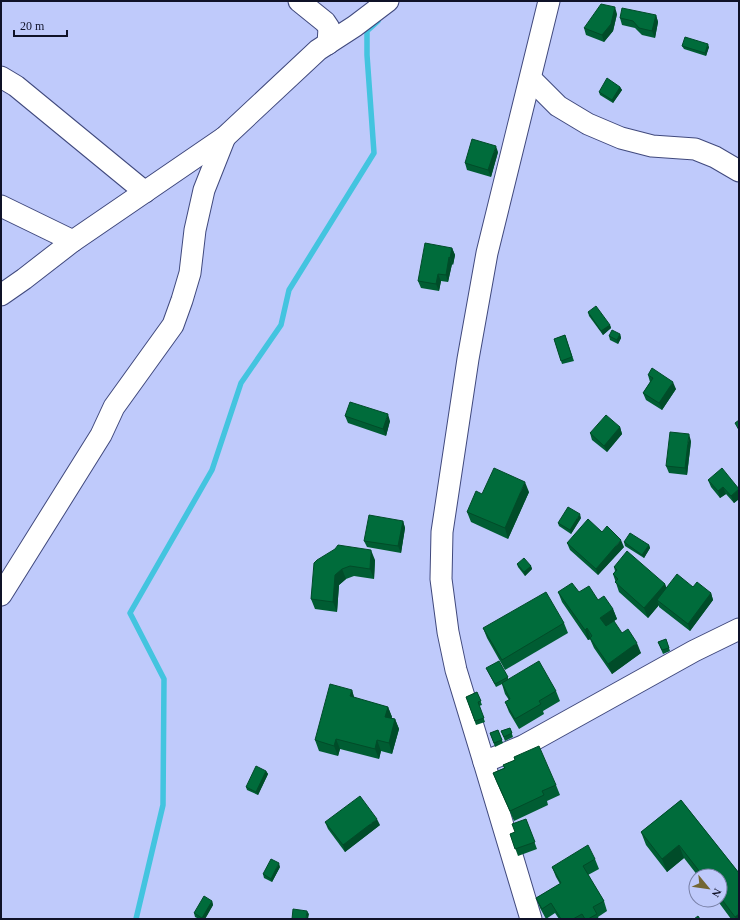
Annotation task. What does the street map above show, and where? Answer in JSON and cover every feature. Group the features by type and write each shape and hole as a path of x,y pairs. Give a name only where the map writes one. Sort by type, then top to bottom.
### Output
{"street":[{"path":"299,1 325,22 329,28 328,44"},
{"path":"1,295 74,241 225,137 318,50 355,26 388,1"},
{"path":"531,919 456,670 448,632 441,579 442,532 468,359 487,253 549,1"},
{"path":"1,77 22,91 145,192"},
{"path":"531,79 558,106 588,124 621,138 652,146 696,149 715,157 739,171"},
{"path":"1,595 101,435 114,407 173,325 190,273 195,230 204,190 225,137"},
{"path":"1,206 74,241"},
{"path":"484,762 523,746 694,651 739,629"}],"building":[{"path":"601,4 615,7 611,24 602,35 584,28"},
{"path":"622,8 656,15 652,31 639,28 633,21 620,18"},
{"path":"685,37 708,44 705,53 682,46"},
{"path":"607,78 620,87 612,100 599,92"},
{"path":"472,139 496,146 488,170 465,163"},
{"path":"425,243 452,248 446,275 438,274 436,284 418,281"},
{"path":"596,306 610,325 601,331 588,312"},
{"path":"612,330 620,334 617,340 609,336"},
{"path":"565,335 572,357 561,361 554,339"},
{"path":"652,368 673,382 659,403 643,393 653,378 648,375"},
{"path":"350,402 388,414 383,429 345,416"},
{"path":"606,415 620,427 604,446 590,433"},
{"path":"739,420 739,430 735,423"},
{"path":"670,432 689,434 685,468 666,466"},
{"path":"494,468 525,482 505,528 467,512 476,491 482,494"},
{"path":"722,468 739,489 731,496 723,487 718,491 708,480"},
{"path":"568,507 580,514 570,530 558,523"},
{"path":"369,515 403,521 398,546 364,541"},
{"path":"588,519 602,532 607,526 621,540 596,569 567,543"},
{"path":"630,533 649,545 642,555 624,542"},
{"path":"338,545 371,550 370,569 350,566 342,569 335,575 333,602 311,599 314,563 335,549"},
{"path":"627,551 665,584 644,608 615,582 618,579 613,574 617,570 614,567"},
{"path":"524,558 531,566 524,572 517,564"},
{"path":"677,574 693,587 697,582 711,593 688,624 657,600"},
{"path":"572,583 579,592 589,586 598,600 604,596 613,609 600,618 606,626 614,621 622,633 628,629 637,643 608,664 590,638 592,636 587,628 585,630 558,592"},
{"path":"546,592 564,623 502,660 483,628"},
{"path":"666,639 669,648 662,650 658,642"},
{"path":"499,661 508,677 495,684 486,668"},
{"path":"539,661 556,691 539,701 541,704 515,719 505,702 510,699 502,683"},
{"path":"330,684 352,690 350,696 388,707 385,717 395,719 389,743 377,740 375,749 336,739 334,746 315,740"},
{"path":"477,692 481,701 478,702 484,718 475,721 466,697"},
{"path":"510,728 512,733 504,737 501,731"},
{"path":"498,730 502,740 494,743 490,733"},
{"path":"539,746 556,785 542,791 544,795 510,811 493,773 505,768 503,765 515,760 514,757"},
{"path":"256,766 266,771 256,792 246,787"},
{"path":"360,796 377,819 343,845 325,822"},
{"path":"681,800 739,873 739,914 735,917 728,908 728,868 697,868 679,845 662,859 641,832"},
{"path":"526,819 535,842 515,849 510,834 515,832 512,824"},
{"path":"588,845 595,859 583,866 604,901 593,907 597,914 588,919 585,919 582,914 573,919 561,919 551,903 542,909 536,898 561,883 552,867"},
{"path":"271,859 279,863 271,879 263,874"},
{"path":"204,896 212,901 202,918 194,913"},
{"path":"293,909 307,911 306,919 292,919"}],"waterway":[{"path":"136,919 163,805 164,679 130,613 212,470 241,383 281,325 289,290 374,153 367,55 367,31 378,21"}]}
